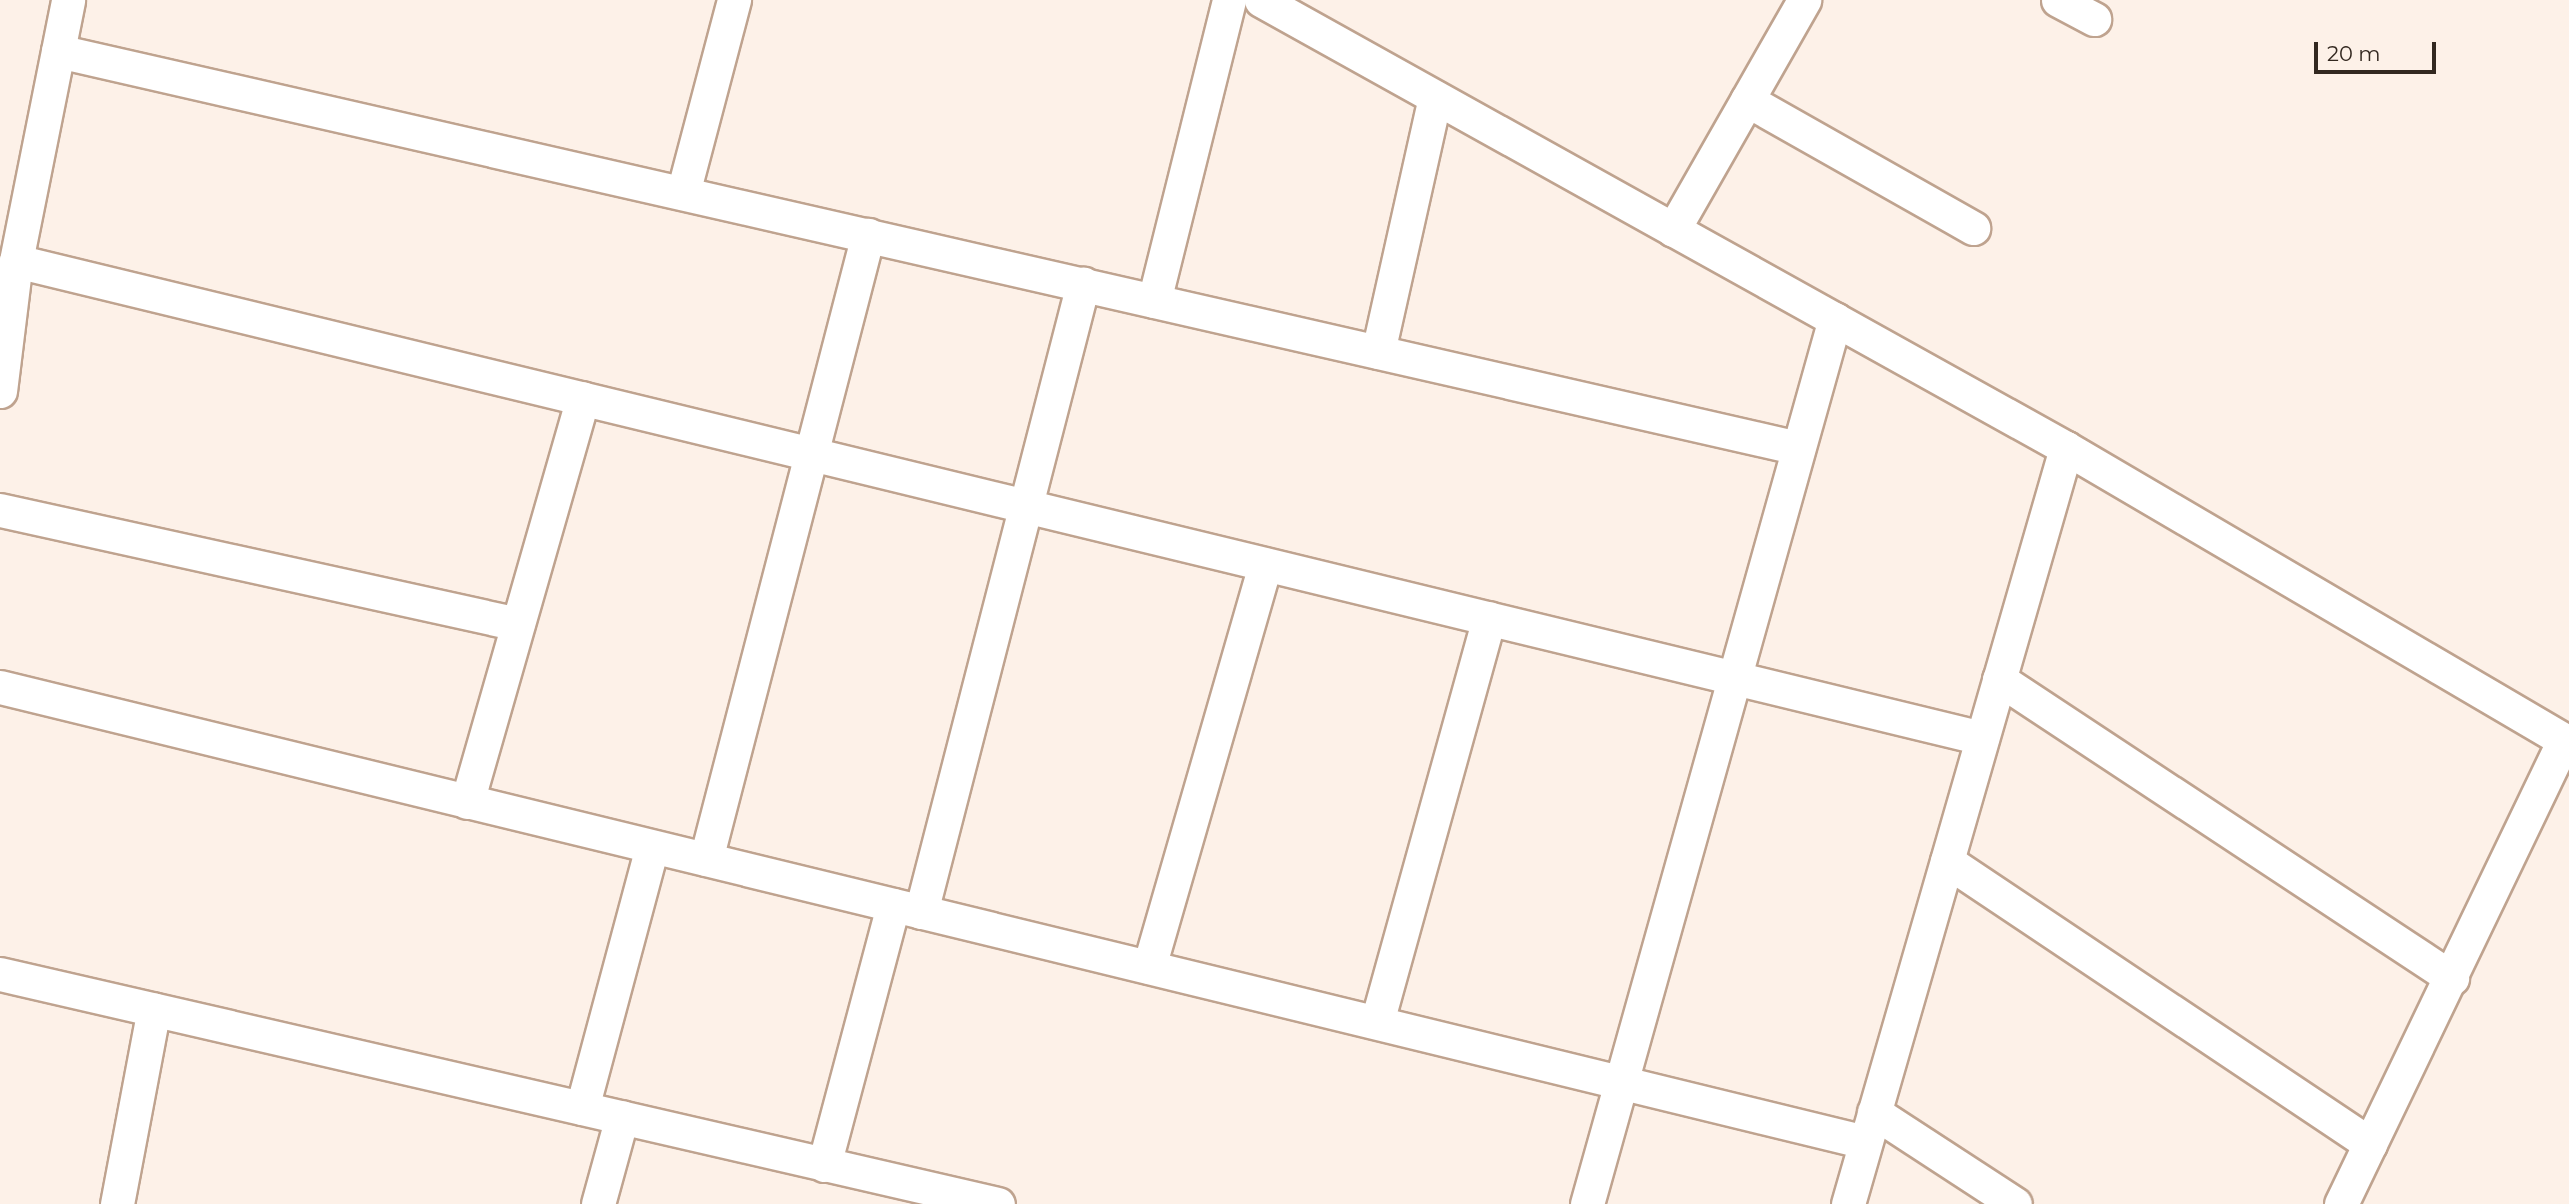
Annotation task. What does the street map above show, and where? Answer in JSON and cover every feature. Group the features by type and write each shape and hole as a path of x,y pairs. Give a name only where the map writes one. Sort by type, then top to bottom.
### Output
{"street":[{"path":"0,391 16,261 68,0"},
{"path":"683,193 734,0"},
{"path":"1154,300 1230,0"},
{"path":"1261,0 2066,448 2567,742 2341,1204"},
{"path":"1673,230 1804,0"},
{"path":"2058,0 2094,19"},
{"path":"58,51 1798,448"},
{"path":"1378,352 1435,97"},
{"path":"1747,100 1973,228"},
{"path":"706,859 868,235"},
{"path":"16,261 1983,738"},
{"path":"824,1165 906,909 1026,506 1083,285"},
{"path":"1587,1204 1835,319"},
{"path":"467,802 583,398"},
{"path":"1847,1204 2066,448"},
{"path":"0,510 518,624"},
{"path":"1149,967 1265,564"},
{"path":"1377,1022 1489,618"},
{"path":"1999,679 2452,978"},
{"path":"0,687 1621,1083 1870,1127 2015,1204"},
{"path":"582,1108 652,847"},
{"path":"1947,861 2370,1144"},
{"path":"0,974 998,1204"},
{"path":"117,1204 154,1009"},
{"path":"598,1204 622,1117"}]}
